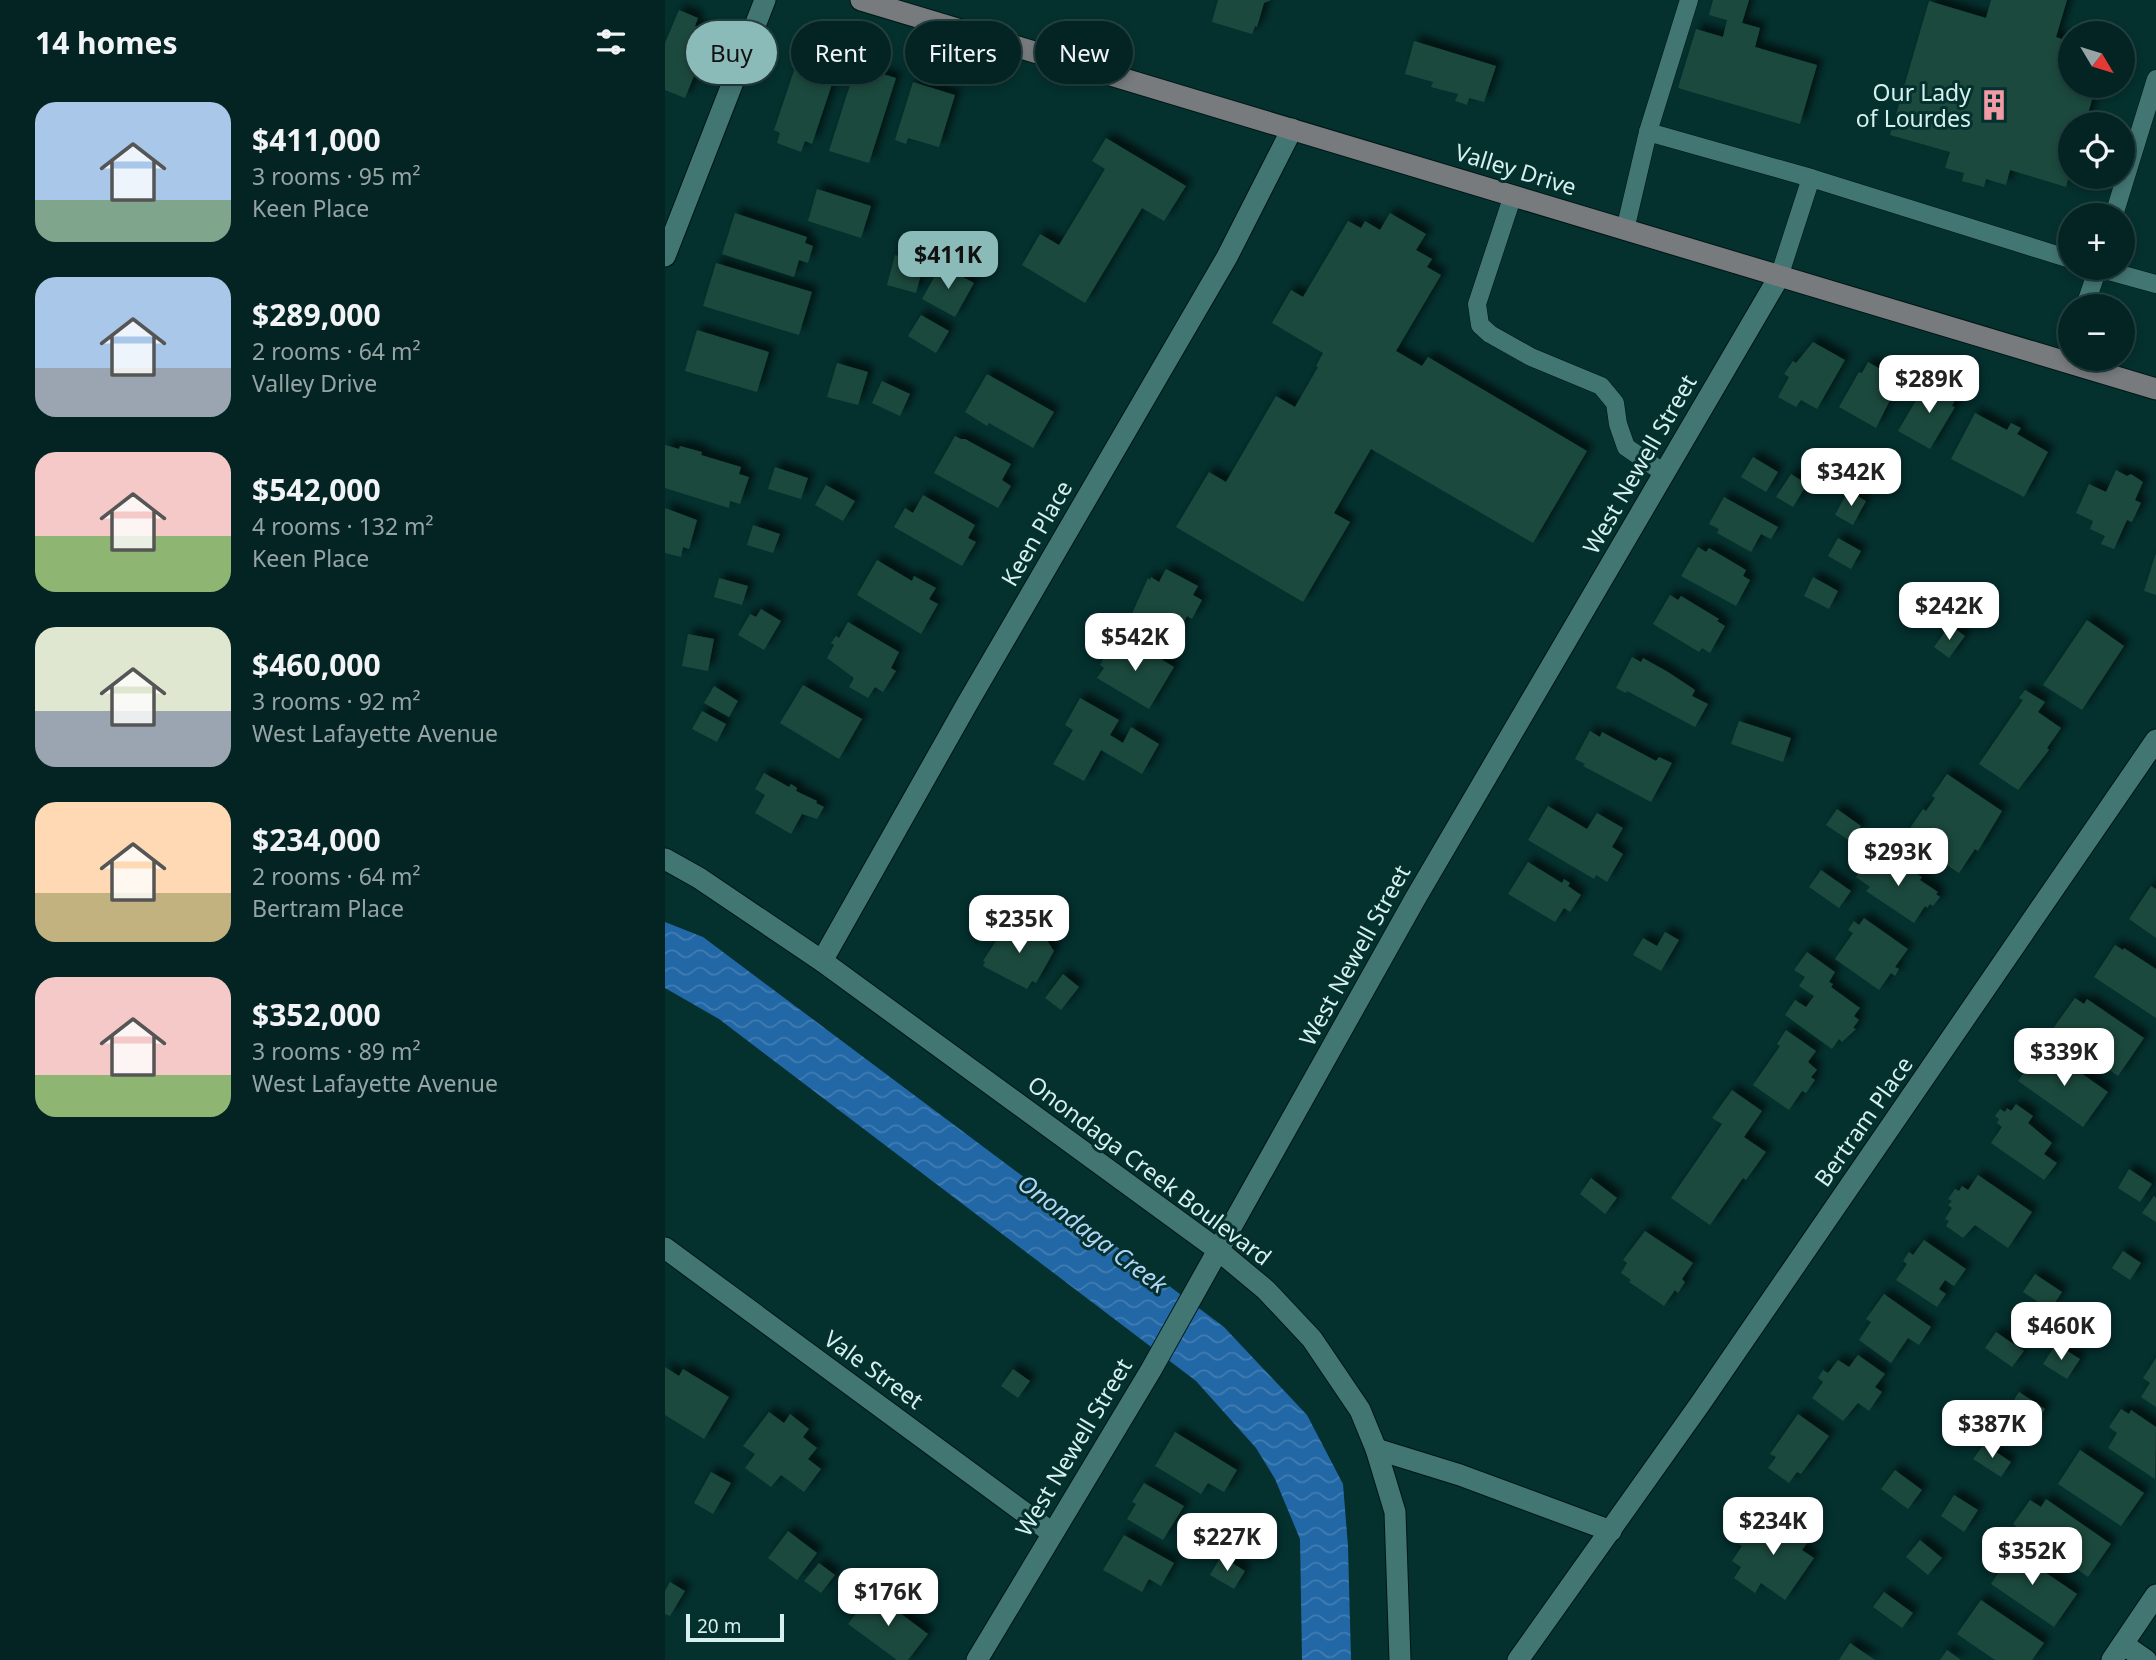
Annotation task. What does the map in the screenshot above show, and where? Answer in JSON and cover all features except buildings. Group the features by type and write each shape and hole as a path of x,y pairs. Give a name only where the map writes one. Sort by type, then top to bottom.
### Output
{"main road":[{"name":"Valley Drive","path":"861,0 1779,276 2058,353"},
{"name":"Valley Drive","path":"2108,371 2156,389"}],"street":[{"path":"665,256 765,0"},
{"name":"Keen Place","path":"822,961 967,704 1227,257 1292,129"},
{"name":"West Newell Street","path":"977,1660 1151,1370 1415,899 1779,276"},
{"name":"Bertram Place","path":"1518,1660 1611,1531 2156,740"},
{"name":"Onondaga Creek Boulevard","path":"665,859 699,878 822,961 1218,1250 1266,1290 1312,1339 1360,1410 1376,1450 1395,1512 1400,1660"},
{"name":"Vale Street","path":"665,1248 1052,1533"},
{"path":"1376,1450 1460,1475 1611,1531"},
{"path":"2146,1660 2117,1652 2156,1595"}],"lane":[{"path":"1625,230 1648,132 1689,0"},
{"path":"2118,203 2156,79"},
{"path":"1648,132 1811,178 2058,255"},
{"path":"1779,276 1811,178"},
{"path":"1513,195 1477,304 1480,326 1531,357 1601,386 1615,403 1618,424 1626,447 1664,473"},
{"path":"2135,278 2156,284"}],"water":[{"name":"Onondaga Creek","path":"665,922 703,937 1224,1327 1307,1415 1343,1484 1348,1546 1351,1660 1302,1660 1300,1539 1275,1479 1256,1448 1196,1381 719,1019 665,988"}],"place":[{"name":"Our Lady of Lourdes","path":"1994,105"}]}
